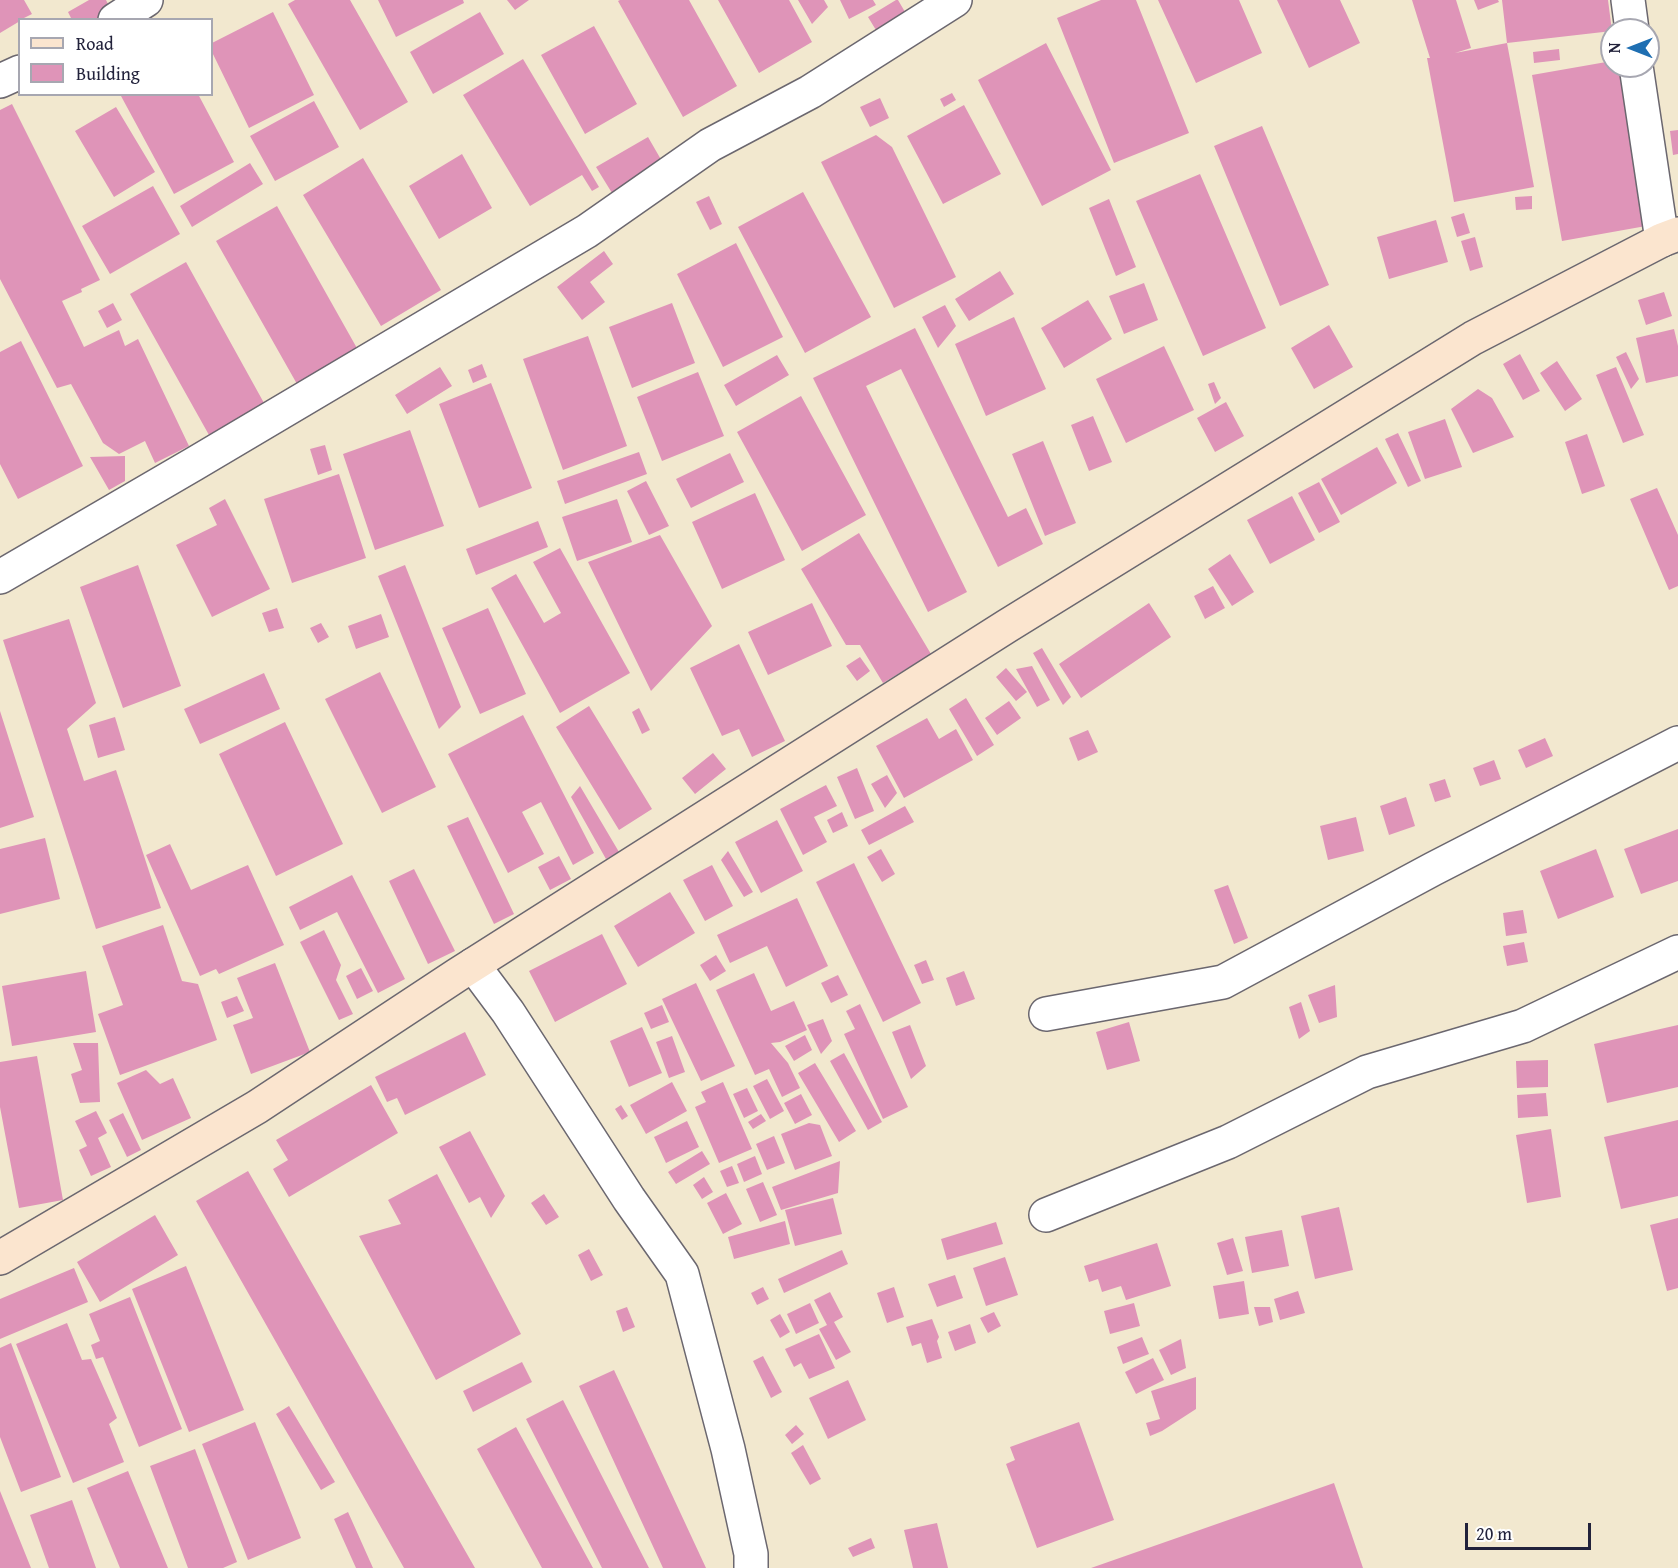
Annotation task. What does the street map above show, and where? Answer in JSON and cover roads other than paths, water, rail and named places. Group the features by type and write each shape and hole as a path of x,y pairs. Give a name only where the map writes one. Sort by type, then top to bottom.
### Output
{"street":[{"path":"118,18 146,0"},
{"path":"0,577 587,231 710,145 810,92 955,0"},
{"path":"1628,0 1630,18"},
{"path":"0,81 18,73"},
{"path":"0,1258 257,1107 473,965 1034,609 1473,338 1670,237 1638,78"},
{"path":"1046,1014 1223,982 1433,869 1678,744"},
{"path":"1046,1215 1228,1142 1367,1072 1523,1026 1678,952"},
{"path":"473,965 508,1012 629,1198 682,1274 728,1449 751,1554 750,1568"}]}
